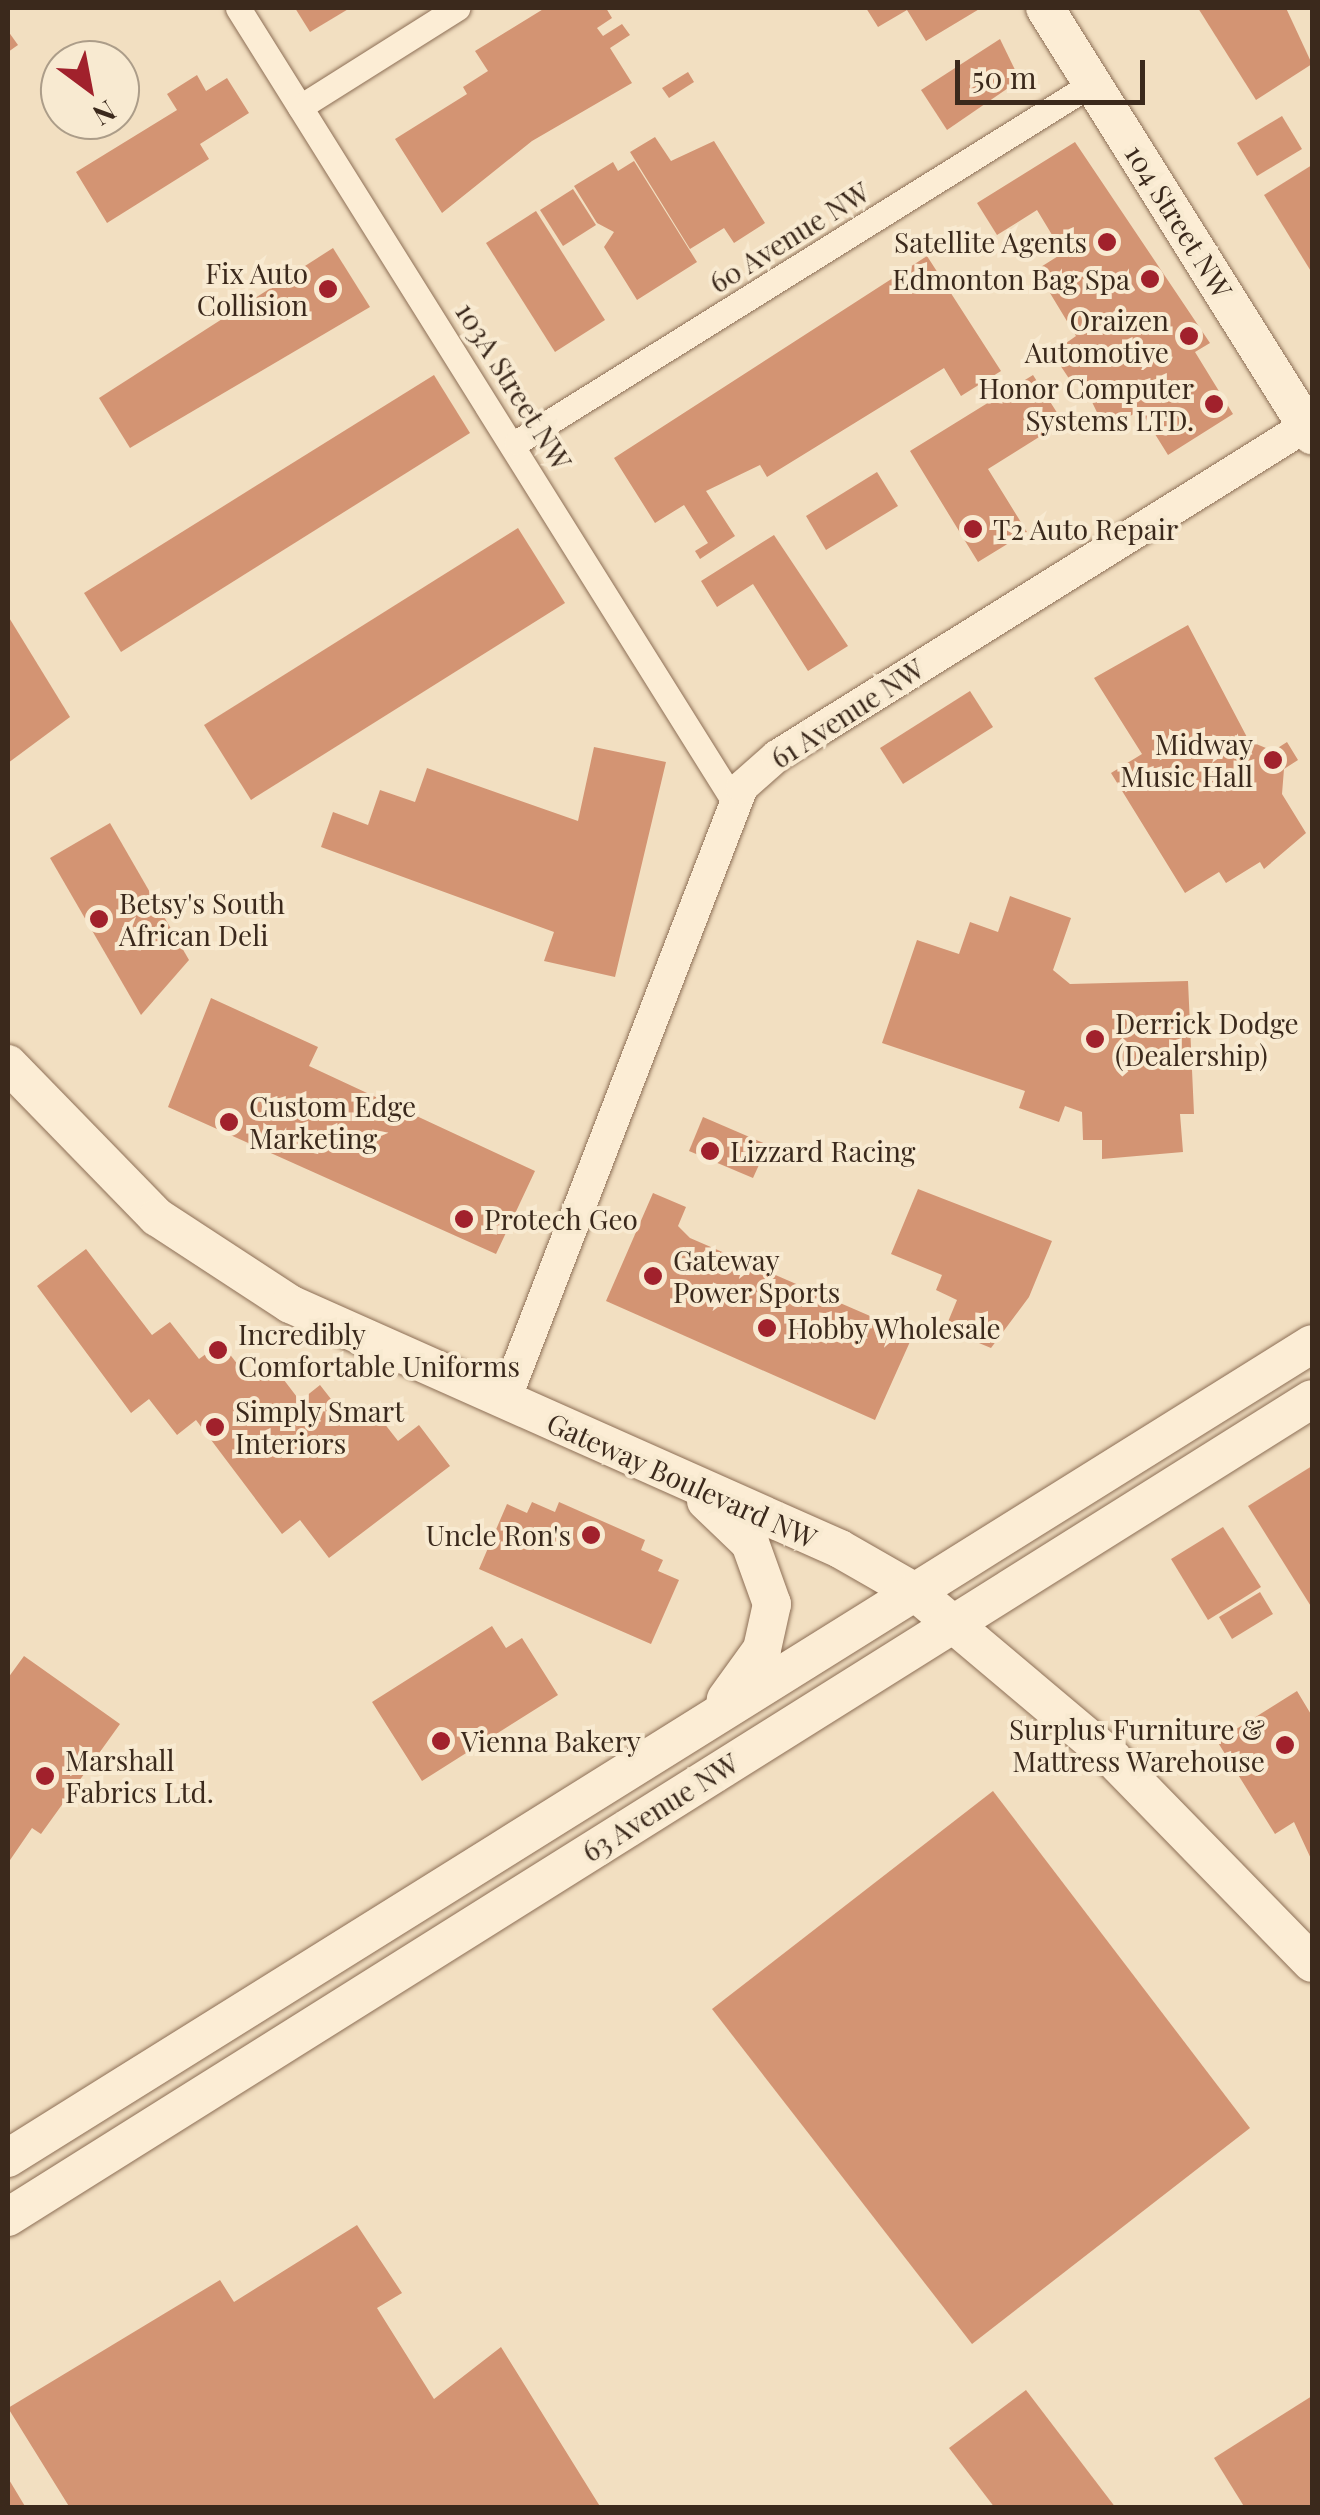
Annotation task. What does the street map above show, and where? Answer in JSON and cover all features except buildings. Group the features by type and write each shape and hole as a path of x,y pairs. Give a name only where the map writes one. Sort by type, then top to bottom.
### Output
{"main road":[{"name":"104 Street NW","path":"1045,8 1310,428"},
{"name":"Gateway Boulevard NW","path":"8,1064 98,1165 216,1261 504,1402 686,1482 914,1592 955,1622 1112,1758 1312,1963"},
{"name":"63 Avenue NW","path":"8,2158 1312,1344"},
{"name":"63 Avenue NW","path":"8,2217 1312,1399"},
{"path":"686,1482 750,1543 772,1604 762,1648 713,1717"}],"street":[{"name":"103A Street NW","path":"238,8 516,442 733,800"},
{"path":"300,107 457,8"},
{"name":"60 Avenue NW","path":"516,442 1093,83"},
{"name":"61 Avenue NW","path":"504,1402 707,891 733,800 777,756 1310,428"}],"place":[{"name":"Satellite Agents","path":"1107,242"},
{"name":"Edmonton Bag Spa","path":"1150,279"},
{"name":"Fix Auto Collision","path":"328,289"},
{"name":"Oraizen Automotive","path":"1189,336"},
{"name":"Honor Computer Systems LTD.","path":"1214,404"},
{"name":"T2 Auto Repair","path":"973,529"},
{"name":"Midway Music Hall","path":"1273,760"},
{"name":"Betsy's South African Deli","path":"99,919"},
{"name":"Derrick Dodge (Dealership)","path":"1095,1039"},
{"name":"Custom Edge Marketing","path":"229,1122"},
{"name":"Lizzard Racing","path":"710,1151"},
{"name":"Protech Geo","path":"464,1219"},
{"name":"Gateway Power Sports","path":"653,1276"},
{"name":"Hobby Wholesale","path":"767,1328"},
{"name":"Incredibly Comfortable Uniforms","path":"218,1350"},
{"name":"Simply Smart Interiors","path":"215,1427"},
{"name":"Uncle Ron's","path":"591,1535"},
{"name":"Vienna Bakery","path":"441,1741"},
{"name":"Surplus Furniture & Mattress Warehouse","path":"1285,1745"},
{"name":"Marshall Fabrics Ltd.","path":"45,1776"}]}
